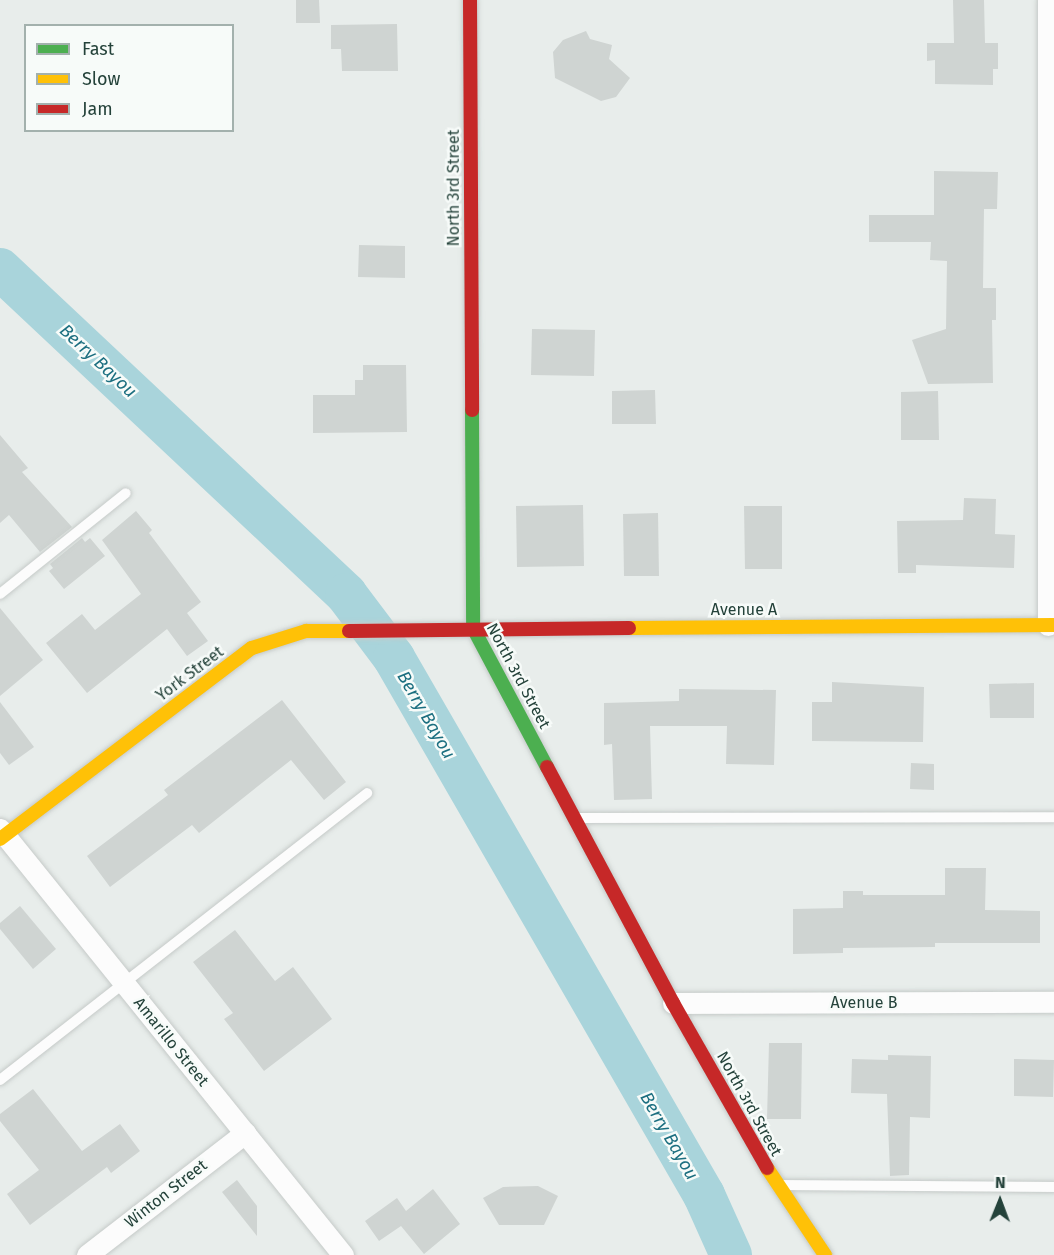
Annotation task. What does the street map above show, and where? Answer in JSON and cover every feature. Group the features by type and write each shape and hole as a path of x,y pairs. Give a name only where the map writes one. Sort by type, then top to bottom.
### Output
{"street":[{"name":"North 3rd Street","path":"470,0 473,628 673,1003 776,1185 825,1255"},
{"path":"1048,0 1051,625"},
{"name":"Avenue A","path":"435,630 1051,625"},
{"name":"York Street","path":"2,834 252,648 306,631 435,630"},
{"name":"Amarillo Street","path":"2,834 343,1255"},
{"name":"Avenue B","path":"673,1003 1054,1002"},
{"name":"Winton Street","path":"87,1255 245,1133"}],"lane":[{"path":"0,594 126,493"},
{"path":"0,1080 367,793"},
{"path":"576,818 1054,817"},
{"path":"776,1185 1054,1187"}],"building":[{"path":"296,0 319,0 320,23 296,23"},
{"path":"953,0 984,0 985,43 998,43 998,69 993,69 993,85 935,84 935,60 927,61 927,43 954,43"},
{"path":"397,24 398,71 342,71 341,49 331,49 331,25"},
{"path":"586,31 590,39 612,45 609,59 630,78 616,97 601,101 555,78 553,52 563,40"},
{"path":"934,171 998,172 997,209 984,209 983,288 996,288 996,320 992,320 993,383 928,384 912,340 946,329 947,261 930,260 931,242 869,242 869,215 934,215"},
{"path":"359,245 405,246 405,278 358,277"},
{"path":"532,329 595,330 594,376 531,375"},
{"path":"363,365 406,365 407,432 313,433 313,395 355,395 355,380 363,380"},
{"path":"655,390 656,424 612,424 612,391"},
{"path":"938,391 939,440 901,440 901,392"},
{"path":"0,435 28,468 22,472 72,527 40,552 9,515 0,523"},
{"path":"964,498 996,499 995,534 1015,535 1014,568 916,565 916,573 898,573 897,521 963,520"},
{"path":"583,505 584,566 517,567 516,506"},
{"path":"744,506 782,506 782,569 745,569"},
{"path":"136,511 152,530 149,533 201,602 187,613 208,641 187,656 167,629 87,693 46,643 82,614 95,630 141,594 102,540"},
{"path":"658,513 659,576 624,576 623,514"},
{"path":"82,538 85,542 90,538 105,556 64,589 49,571 53,568 50,564"},
{"path":"0,608 43,660 0,696"},
{"path":"832,682 924,687 923,742 812,741 812,702 832,702"},
{"path":"1034,683 1034,718 990,718 989,684"},
{"path":"679,689 776,690 774,765 726,764 727,726 650,726 652,799 614,800 612,744 604,745 604,703 679,701"},
{"path":"282,700 346,782 324,800 291,760 199,833 192,825 110,887 87,856 168,795 164,790"},
{"path":"0,702 34,747 9,765 0,753"},
{"path":"911,763 934,764 934,790 910,789"},
{"path":"945,868 986,868 985,910 1040,911 1040,943 935,943 935,947 843,948 843,953 793,954 793,909 843,908 843,891 863,891 863,895 945,895"},
{"path":"20,906 56,949 33,969 0,929 0,923"},
{"path":"235,930 275,981 293,967 332,1019 264,1071 224,1019 233,1013 193,962"},
{"path":"769,1043 802,1043 801,1119 767,1119"},
{"path":"888,1055 931,1056 930,1118 910,1117 909,1175 890,1176 887,1094 851,1093 852,1059 888,1060"},
{"path":"1014,1059 1054,1060 1053,1097 1014,1096"},
{"path":"33,1089 82,1151 120,1124 140,1151 111,1173 107,1167 30,1225 7,1194 39,1170 0,1121 0,1114"},
{"path":"237,1180 257,1206 257,1236 222,1192"},
{"path":"538,1186 558,1196 544,1225 499,1225 483,1198 503,1187"},
{"path":"433,1189 460,1224 424,1254 401,1226 379,1241 365,1221 397,1198 406,1211"}],"waterway":[{"name":"Berry Bayou","path":"0,269 346,594 394,658 704,1195 731,1255"}],"traffic: fast":[{"path":"472,410 473,628 547,767"}],"traffic: slow":[{"path":"629,628 1054,625"},
{"path":"0,839 252,648 306,631 349,631"},
{"path":"767,1168 825,1255"}],"traffic: jam":[{"path":"470,0 472,410"},
{"path":"349,631 629,628"},
{"path":"547,767 673,1003 767,1168"}]}
